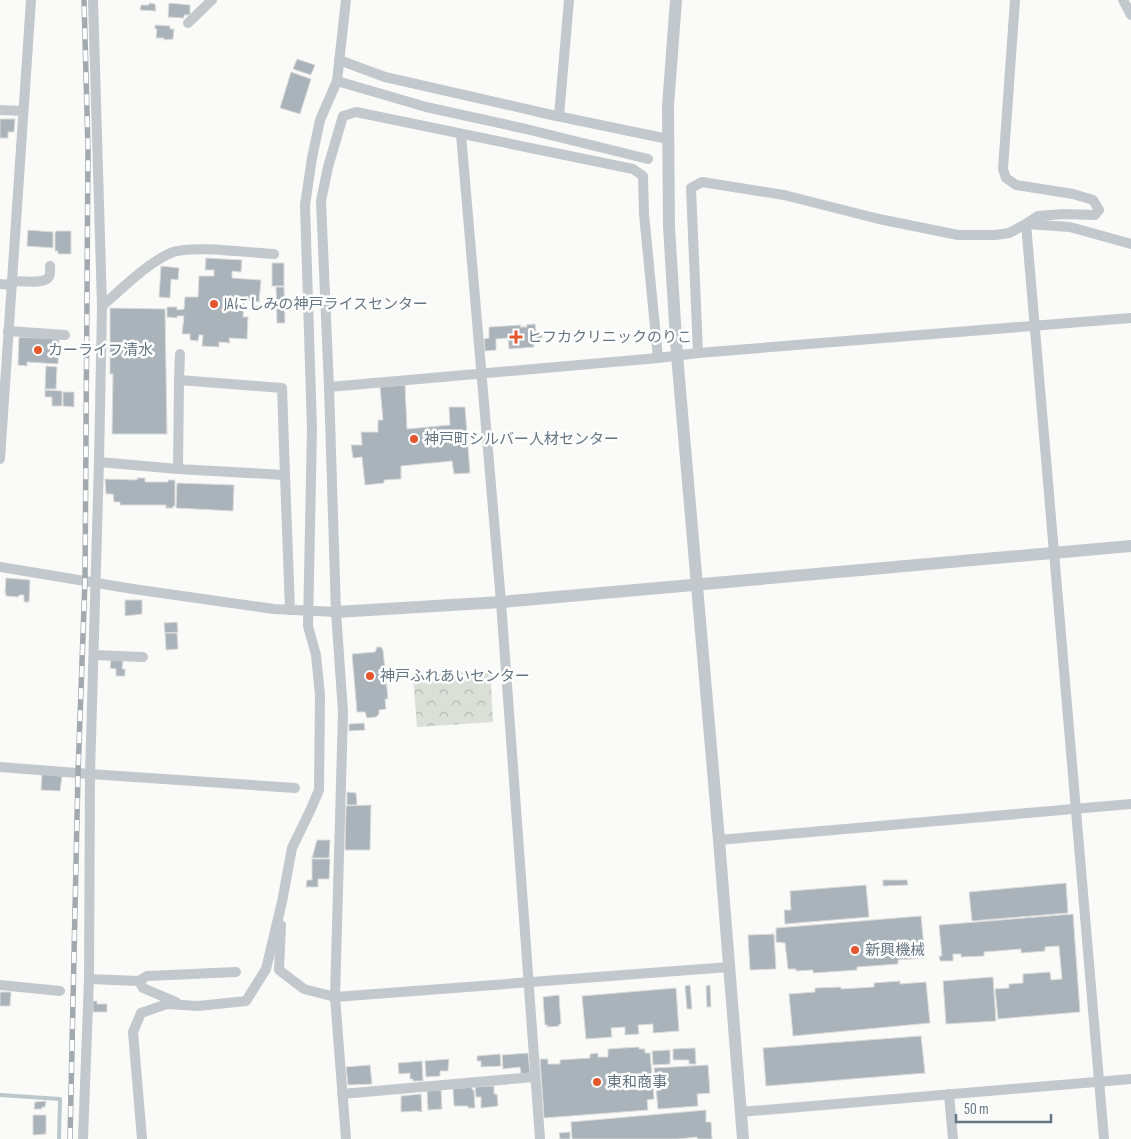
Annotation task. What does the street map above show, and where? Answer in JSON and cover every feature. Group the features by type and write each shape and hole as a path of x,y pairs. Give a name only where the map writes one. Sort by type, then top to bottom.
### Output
{"street":[{"path":"0,459 3,380 12,283 31,0"},
{"path":"83,1139 102,306 94,0"},
{"path":"188,23 212,0"},
{"path":"142,1139 134,1032 141,1013 167,1004 198,1006 246,1000 266,969 282,902 292,848 319,790 320,695 316,655 308,626 312,430 305,205 320,120 337,81 346,0"},
{"path":"558,116 569,0"},
{"path":"676,0 671,53 668,139 669,227 677,355 743,1139"},
{"path":"698,353 691,188 702,182 784,195 879,219 958,235 1009,233 1038,216 1063,214 1095,215 1099,210 1093,200 1073,194 1016,185 1006,178 1003,169 1015,0"},
{"path":"1123,0 1131,15"},
{"path":"339,60 385,77 668,139"},
{"path":"337,81 426,107 648,159"},
{"path":"0,110 24,111"},
{"path":"346,1139 334,997 344,712 336,612 321,201 328,167 344,116 356,112 633,169 643,176 644,214 658,358"},
{"path":"461,134 501,602 540,1139"},
{"path":"1026,224 1070,227 1131,244"},
{"path":"1026,224 1104,1139"},
{"path":"102,306 148,266 174,252 197,249 274,254"},
{"path":"0,284 42,282 50,276 50,266"},
{"path":"329,386 698,353 1131,318"},
{"path":"8,332 65,335"},
{"path":"178,469 180,354"},
{"path":"179,380 282,388 290,610"},
{"path":"99,462 285,475"},
{"path":"0,567 96,582 133,590 308,612 336,612 501,602 1131,546"},
{"path":"94,655 143,657"},
{"path":"0,767 295,788"},
{"path":"719,840 1131,804"},
{"path":"282,902 279,970 304,989 334,997 729,967"},
{"path":"88,979 139,981 147,976 236,972"},
{"path":"139,981 143,988 182,1005"},
{"path":"0,985 60,991"},
{"path":"342,1094 534,1077"},
{"path":"740,1112 1131,1079"},
{"path":"949,1094 953,1139"}],"green space":[{"path":"490,669 493,722 417,727 413,677"}],"building":[{"path":"149,3 155,4 156,11 140,10 141,5 149,5"},
{"path":"169,3 190,5 190,15 184,15 184,18 168,17"},
{"path":"155,25 170,26 170,29 174,29 173,39 164,40 164,38 156,38 157,29 155,29"},
{"path":"297,59 315,65 311,75 293,69"},
{"path":"291,72 311,79 300,114 280,108"},
{"path":"0,119 15,119 14,132 8,132 8,138 0,138"},
{"path":"28,230 53,232 53,248 27,246"},
{"path":"71,231 71,254 58,254 58,251 55,251 55,232"},
{"name":"JAにしみの神戸ライスセンター","path":"206,258 242,260 241,272 232,271 232,278 261,280 259,302 244,300 243,317 248,317 247,339 229,338 230,343 219,342 219,347 202,346 203,335 199,335 198,341 190,340 190,334 182,334 184,316 177,316 177,318 167,317 167,307 177,307 177,310 184,309 185,297 198,297 199,276 214,276 214,270 205,270"},
{"path":"272,263 284,263 284,286 272,286"},
{"path":"161,266 179,268 178,280 171,279 170,298 159,297"},
{"path":"276,287 284,287 285,323 277,323"},
{"path":"110,308 165,309 167,434 112,434 113,374 110,374"},
{"name":"ヒフカクリニックのりこ","path":"535,324 536,331 533,331 533,335 542,334 542,338 534,339 534,347 509,349 508,338 496,339 496,350 485,351 484,339 489,338 489,327 521,325 520,327 527,327 526,325"},
{"name":"カーライフ清水","path":"19,337 59,339 58,364 27,362 27,366 18,365"},
{"path":"46,366 57,367 56,389 45,389"},
{"name":"神戸町シルバー人材センター","path":"405,385 407,429 450,425 449,407 465,407 470,473 454,474 452,461 401,466 401,479 384,480 384,483 365,485 362,457 353,458 351,445 362,445 361,432 378,432 378,420 383,420 380,387"},
{"path":"45,390 62,391 62,406 52,406 52,397 45,397"},
{"path":"63,392 74,392 74,407 63,406"},
{"path":"137,478 145,478 145,482 168,482 168,480 175,480 175,506 173,508 166,508 166,505 120,505 120,502 114,502 113,494 106,494 105,479 137,480"},
{"path":"177,483 234,485 233,511 176,508"},
{"path":"6,578 30,580 29,602 24,602 24,595 19,595 18,597 6,596"},
{"path":"125,600 142,600 142,614 125,616"},
{"path":"177,622 178,632 165,633 164,623"},
{"path":"165,633 177,633 178,649 166,650"},
{"name":"神戸ふれあいセンター","path":"377,647 381,647 383,650 388,699 385,699 386,709 379,710 379,714 376,717 367,718 365,712 357,712 352,654 375,652"},
{"path":"111,660 123,660 122,669 125,669 125,676 116,676 116,669 110,668"},
{"path":"364,723 365,730 349,731 349,724"},
{"path":"42,774 62,776 60,791 41,790"},
{"path":"347,792 356,793 357,805 347,805"},
{"path":"371,805 370,850 345,850 346,806"},
{"path":"317,840 330,840 329,858 312,858"},
{"path":"312,859 330,859 329,879 318,879 318,887 306,887 307,880 312,880"},
{"path":"883,880 907,880 908,885 883,886"},
{"path":"1066,883 1068,913 972,921 969,892"},
{"path":"866,885 869,917 785,924 784,910 791,910 790,891"},
{"path":"1073,914 1080,1012 998,1019 995,989 1009,988 1009,984 1023,983 1023,974 1050,972 1051,980 1062,979 1059,946 1045,947 1045,951 1021,953 1021,949 984,952 984,956 961,957 961,954 953,954 953,961 940,961 939,956 942,956 939,925"},
{"name":"新興機械","path":"921,916 925,958 898,960 898,964 857,967 857,970 813,973 813,970 796,971 796,969 788,969 785,943 776,942 776,928"},
{"path":"774,934 776,969 750,970 748,935"},
{"path":"993,977 996,1021 946,1024 943,981"},
{"path":"900,981 900,984 926,982 930,1023 793,1036 789,994 815,992 815,988 874,987 874,983"},
{"path":"690,985 692,1009 687,1009 685,986"},
{"path":"710,985 711,1007 707,1007 706,986"},
{"path":"676,988 679,1031 653,1033 653,1024 638,1025 639,1034 625,1035 625,1027 611,1028 612,1037 586,1039 582,996"},
{"path":"0,992 11,992 10,1006 0,1006"},
{"path":"559,995 561,1024 559,1026 547,1027 548,1025 545,1025 543,997"},
{"path":"93,1001 97,1001 97,1004 107,1004 107,1012 93,1012"},
{"path":"921,1036 925,1073 766,1086 763,1048"},
{"name":"東和商事","path":"639,1047 639,1049 645,1049 645,1053 650,1053 654,1099 647,1100 648,1110 544,1118 540,1059 548,1059 548,1064 560,1064 560,1060 590,1058 590,1054 598,1053 598,1057 608,1057 608,1049"},
{"path":"695,1048 696,1064 689,1064 689,1060 673,1060 673,1049"},
{"path":"670,1050 670,1064 653,1065 652,1051"},
{"path":"528,1053 530,1073 521,1074 520,1067 503,1069 502,1055"},
{"path":"500,1054 501,1066 481,1067 481,1061 477,1061 477,1056"},
{"path":"449,1059 448,1071 440,1071 440,1076 426,1077 425,1061"},
{"path":"422,1061 423,1081 413,1081 413,1079 410,1079 410,1073 399,1074 398,1063"},
{"path":"370,1065 372,1084 348,1085 346,1067"},
{"path":"708,1065 710,1093 697,1094 698,1106 658,1109 654,1068"},
{"path":"494,1086 494,1094 497,1094 498,1106 481,1108 481,1097 476,1097 475,1087"},
{"path":"472,1087 472,1090 474,1090 475,1108 454,1106 453,1089"},
{"path":"441,1090 442,1109 428,1110 427,1091"},
{"path":"421,1094 422,1112 401,1112 401,1096"},
{"path":"46,1101 45,1107 42,1107 42,1109 34,1109 35,1102"},
{"path":"706,1110 706,1122 711,1122 712,1139 698,1139 697,1137 678,1139 572,1139 571,1122"},
{"path":"33,1115 46,1115 46,1134 33,1135"},
{"path":"570,1132 570,1139 560,1139 559,1133"}],"waterway":[{"path":"0,1095 60,1099 59,1139"}],"railway":[{"path":"70,1139 78,773 85,580 88,149 84,0"}],"place":[{"name":"JAにしみの神戸ライスセンター","path":"214,304"},
{"name":"ヒフカクリニックのりこ","path":"516,337"},
{"name":"カーライフ清水","path":"38,350"},
{"name":"神戸町シルバー人材センター","path":"414,439"},
{"name":"神戸ふれあいセンター","path":"370,676"},
{"name":"新興機械","path":"855,950"},
{"name":"東和商事","path":"597,1082"}]}
